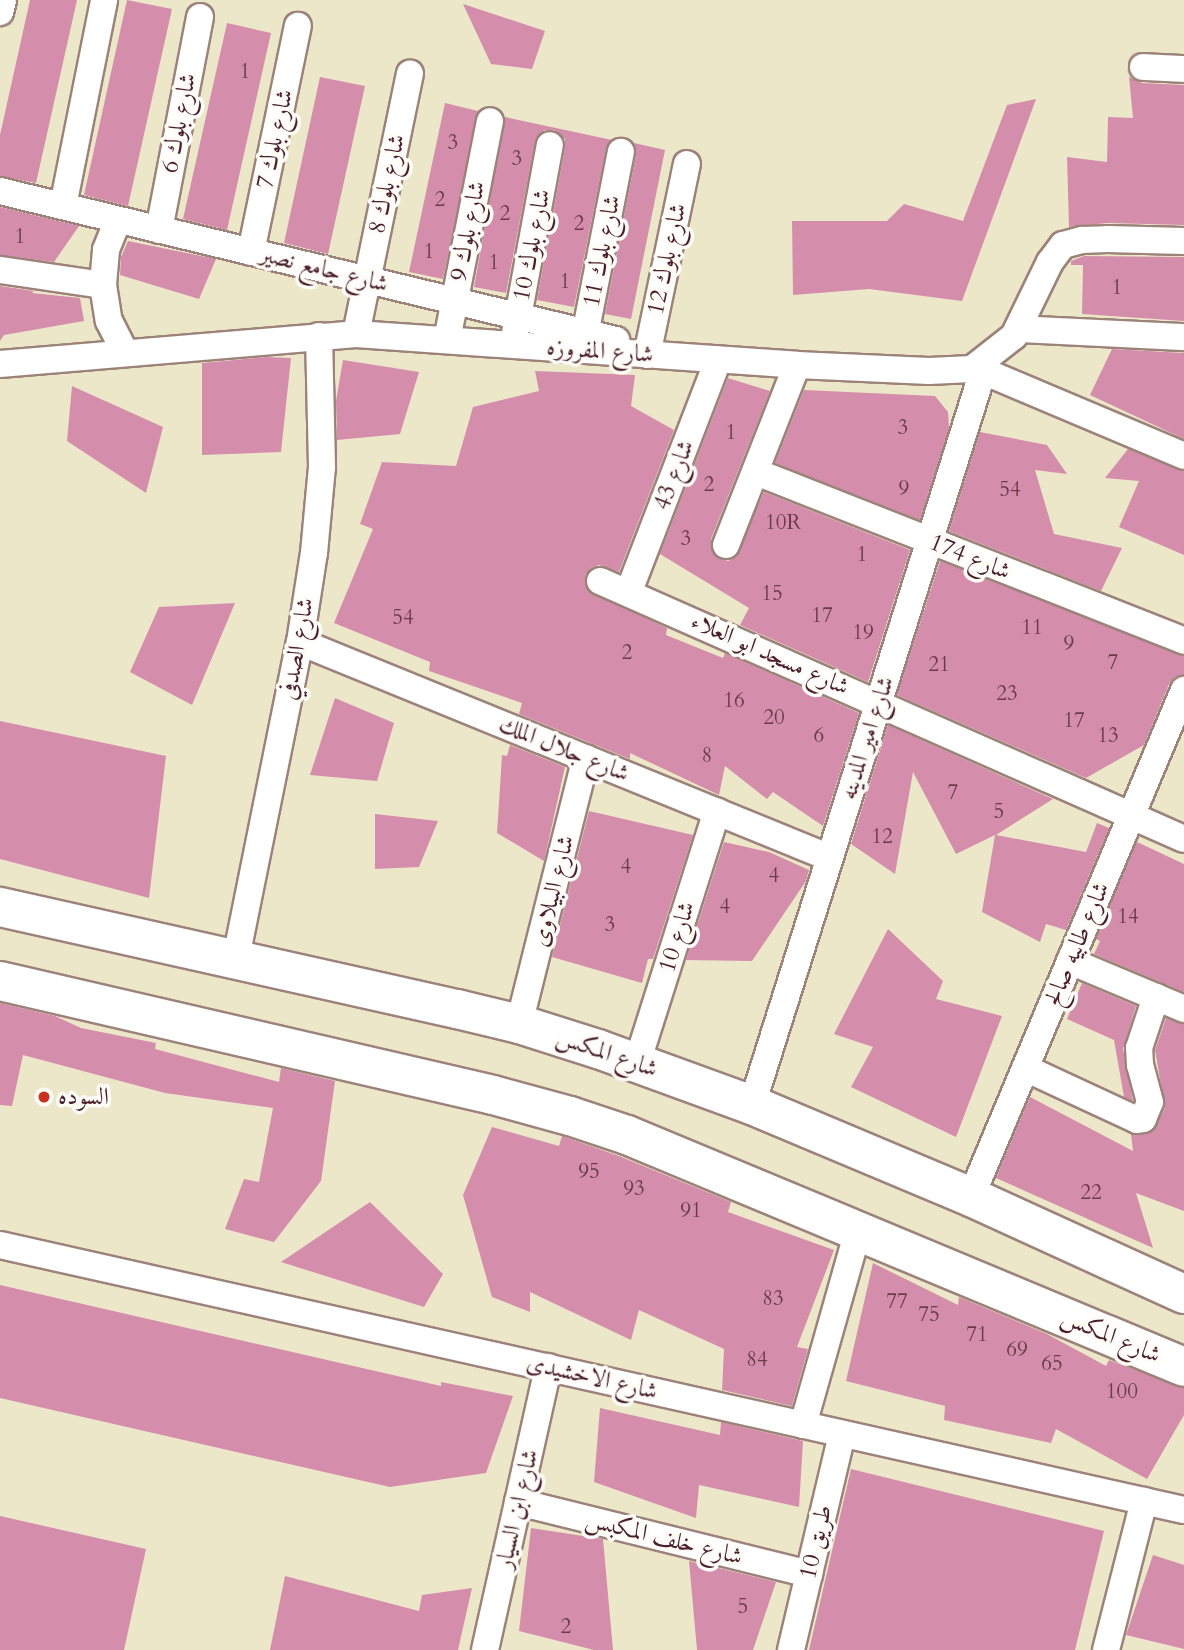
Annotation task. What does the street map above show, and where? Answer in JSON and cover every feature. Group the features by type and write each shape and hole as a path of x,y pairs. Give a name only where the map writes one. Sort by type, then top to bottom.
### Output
{"main road":[{"name":"شارع المكس","path":"0,907 236,958 519,1024 638,1063 752,1105 971,1197 1183,1291"},
{"name":"شارع المكس","path":"0,981 493,1095 570,1116 628,1135 1184,1367"}],"street":[{"path":"0,12 3,0"},
{"path":"63,206 104,0"},
{"name":"شارع بلوك 6","path":"159,230 200,17"},
{"name":"شارع بلوك 7","path":"251,252 298,26"},
{"path":"1143,67 1184,69"},
{"name":"شارع بلوك 8","path":"356,334 410,74"},
{"name":"شارع بلوك 9","path":"447,340 490,121"},
{"name":"شارع بلوك 10","path":"513,345 550,145"},
{"name":"شارع بلوك 11","path":"584,341 621,152"},
{"name":"شارع بلوك 12","path":"648,351 687,164"},
{"name":"شارع جامع نصير","path":"0,191 518,317 584,341"},
{"path":"118,220 106,250 103,285 109,321 125,352"},
{"path":"978,370 1018,329 1050,262 1063,246 1082,240 1184,241"},
{"path":"0,270 103,285"},
{"path":"1018,329 1184,337"},
{"name":"شارع المفروزه","path":"0,364 319,335 356,334 513,345 584,341 718,360 929,371 978,370 1184,456"},
{"name":"شارع الصدفي","path":"236,958 300,642 322,467 319,335"},
{"name":"شارع 43","path":"629,591 718,360"},
{"path":"726,545 797,365"},
{"name":"شارع امير المدينه","path":"752,1105 828,857 930,541 978,370"},
{"name":"شارع 174","path":"755,472 1184,642"},
{"name":"شارع مسجد ابو العلاء","path":"600,580 1184,838"},
{"name":"شارع جلال الملك","path":"300,642 828,857"},
{"name":"شارع طابيه صالح","path":"971,1197 1184,690"},
{"name":"شارع البيلاوى","path":"519,1024 586,758"},
{"name":"شارع 10","path":"638,1063 717,811"},
{"path":"1070,961 1184,1009"},
{"path":"1025,1068 1137,1120 1143,1119 1150,1102 1140,1065 1139,1048 1156,997"},
{"path":"803,1425 858,1231"},
{"name":"شارع الاخشيدى","path":"0,1245 1184,1510"},
{"name":"شارع ابن السيار","path":"489,1649 548,1367"},
{"name":"طريق 10","path":"791,1650 842,1434"},
{"path":"1106,1650 1143,1501"},
{"name":"شارع خلف المكبس","path":"518,1502 809,1574"}],"building":[{"path":"30,0 77,0 36,183 0,176 0,135"},
{"path":"127,0 172,9 128,206 84,195"},
{"path":"463,4 545,31 532,69 491,64"},
{"path":"227,23 271,33 227,230 183,219"},
{"path":"320,77 365,86 328,254 284,243"},
{"path":"1129,77 1142,83 1184,85 1184,225 1107,223 1069,227 1067,157 1107,162 1108,117 1133,118"},
{"path":"1036,99 962,301 869,289 793,295 792,221 887,221 904,204 963,221 1007,105"},
{"path":"445,103 478,111 443,279 409,272"},
{"path":"505,117 612,140 606,149 574,307 537,300 565,148 565,139 554,130 544,130 535,142 506,293 474,287"},
{"path":"634,143 665,150 631,319 605,314 636,155"},
{"path":"0,207 79,226 54,262 0,255"},
{"path":"128,241 216,259 199,299 120,275 121,257"},
{"path":"1084,256 1184,257 1184,321 1082,314 1083,265 1071,265 1071,261"},
{"path":"0,286 34,291 32,293 80,298 84,321 4,335 0,341"},
{"path":"1112,349 1184,353 1184,439 1090,395"},
{"path":"266,357 291,358 281,452 202,455 202,363"},
{"path":"343,360 419,372 400,434 337,440 336,401"},
{"path":"535,371 635,375 631,406 674,430 619,572 599,565 591,568 585,575 588,591 667,628 666,635 723,658 725,653 859,713 823,826 773,792 767,799 725,766 719,795 630,753 630,759 519,714 522,703 429,671 430,662 334,623 373,529 360,524 382,462 456,466 473,407 539,391"},
{"path":"728,378 770,391 711,539 714,555 728,561 736,557 764,492 910,550 868,682 740,625 749,608 660,554"},
{"path":"72,386 163,427 146,493 67,441"},
{"path":"804,390 935,396 948,412 949,428 920,520 775,463"},
{"path":"980,432 1047,445 1067,474 1035,470 1054,534 1122,548 1101,591 949,531"},
{"path":"1128,449 1184,471 1184,555 1119,527 1139,481 1105,478"},
{"path":"940,561 1184,656 1184,675 1175,677 1169,684 1144,745 1086,778 897,695"},
{"path":"235,603 192,705 130,672 159,607"},
{"path":"335,698 394,723 377,781 310,775"},
{"path":"0,721 166,756 149,898 0,859"},
{"path":"888,725 1053,799 996,835 1086,852 1097,823 1109,828 1066,930 1046,924 1040,942 982,912 995,835 956,854 913,772 895,874 851,844"},
{"path":"510,745 565,767 544,861 497,833 502,755 507,756"},
{"path":"589,811 693,835 653,959 648,959 642,983 552,957"},
{"path":"375,814 438,821 419,867 375,869"},
{"path":"724,842 769,852 809,870 806,881 752,961 686,960"},
{"path":"1137,842 1184,864 1184,992 1094,954 1100,941 1096,939"},
{"path":"888,929 943,981 936,999 1002,1016 956,1137 851,1087 873,1047 834,1034"},
{"path":"1082,983 1136,1006 1123,1049 1133,1101 1124,1097 1114,1040 1067,1019"},
{"path":"0,1003 55,1016 81,1028 156,1043 155,1049 279,1082 281,1068 335,1081 321,1181 274,1242 225,1229 244,1179 259,1182 273,1108 165,1093 23,1055 12,1106 0,1105"},
{"path":"1166,1018 1184,1024 1184,1211 1136,1193 1153,1248 996,1178 1030,1097 1133,1151 1131,1134 1152,1132 1165,1108 1155,1050"},
{"path":"492,1127 559,1146 562,1136 619,1156 731,1202 728,1212 834,1250 797,1347 808,1349 792,1406 722,1390 724,1349 639,1310 631,1340 530,1292 530,1312 492,1297 463,1195"},
{"path":"370,1202 443,1274 424,1307 281,1262"},
{"path":"873,1263 958,1305 959,1297 1047,1334 1106,1366 1109,1360 1184,1388 1184,1415 1147,1479 1056,1429 1051,1443 944,1420 945,1406 846,1381"},
{"path":"0,1285 441,1386 441,1382 513,1396 486,1473 390,1487 0,1398"},
{"path":"600,1408 720,1435 721,1422 803,1441 799,1507 699,1485 696,1518 594,1482"},
{"path":"851,1469 1104,1531 1075,1650 809,1650"},
{"path":"0,1516 146,1549 124,1650 0,1650"},
{"path":"531,1528 603,1539 613,1650 594,1650 519,1631"},
{"path":"1153,1555 1184,1565 1184,1649 1126,1635"},
{"path":"689,1561 776,1582 753,1650 697,1650"},
{"path":"285,1576 419,1611 422,1595 472,1588 458,1650 270,1650"}],"place":[{"name":"السوده","path":"44,1097"}]}
